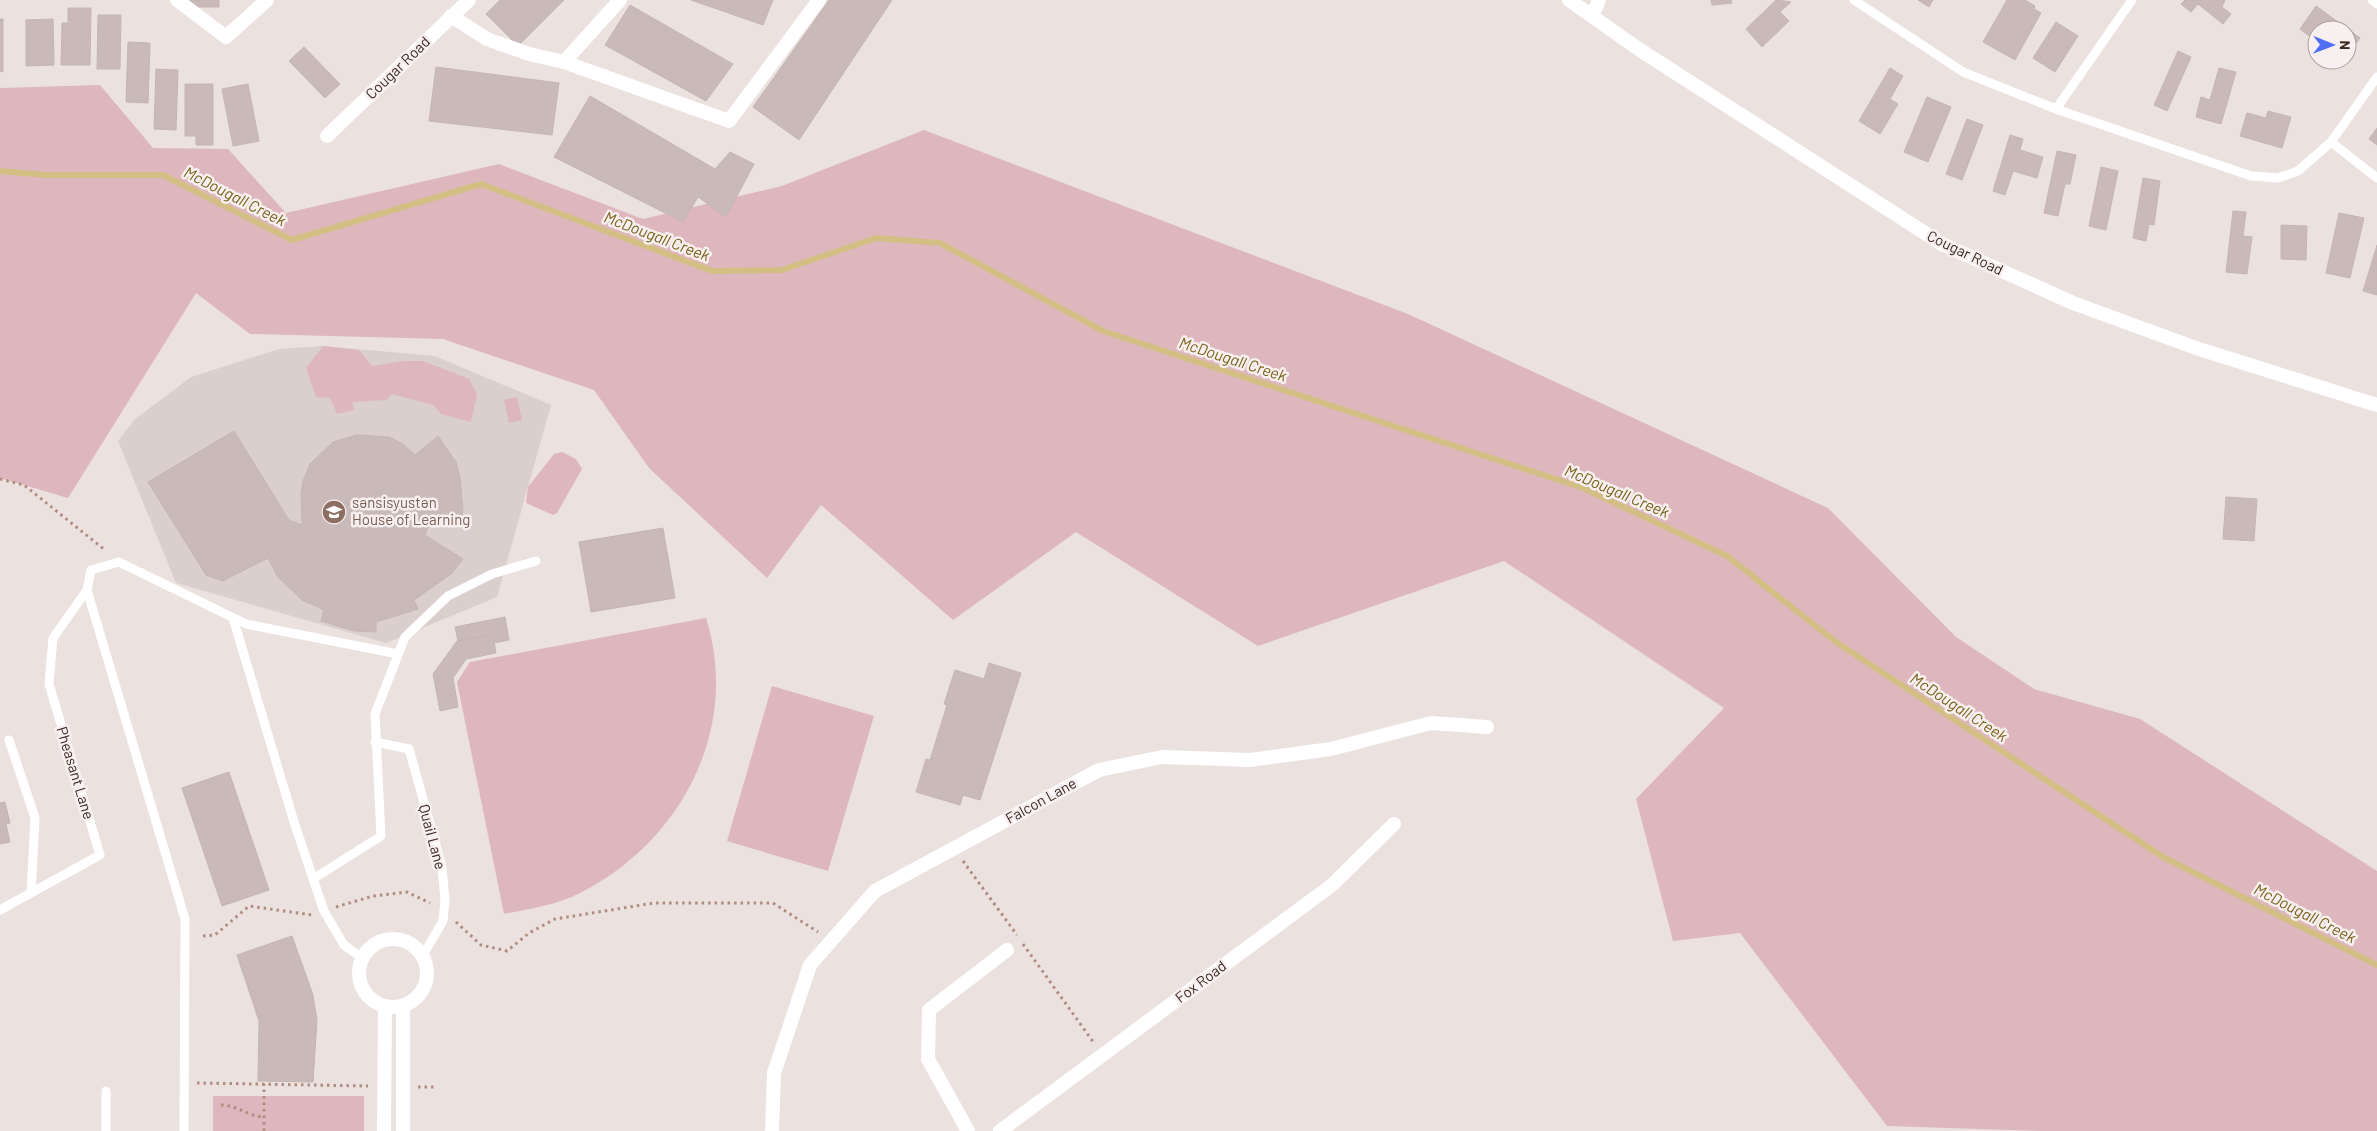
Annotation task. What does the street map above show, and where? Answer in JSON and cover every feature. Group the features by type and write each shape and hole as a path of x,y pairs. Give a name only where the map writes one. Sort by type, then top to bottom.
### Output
{"street":[{"path":"177,0 226,37 267,0"},
{"name":"Cougar Road","path":"327,136 469,0"},
{"path":"564,62 620,0"},
{"path":"451,16 487,39 529,54 564,62 730,121 819,0"},
{"name":"Cougar Road","path":"1569,0 1640,50 1942,244 2073,303 2196,348 2377,406"},
{"path":"1592,16 1599,0"},
{"name":"Falcon Lane","path":"772,1131 774,1073 810,965 875,891 1099,770 1162,757 1250,760 1331,749 1431,723 1487,727"},
{"name":"Fox Road","path":"1000,1131 1332,885 1394,824"},
{"path":"387,939 408,941 423,955 427,965 425,986 413,1002 403,1006 385,1006 368,996 362,987 359,967 362,958 368,949 387,939"},
{"path":"968,1131 928,1059 929,1010 1007,950"},
{"path":"384,1131 385,1006"},
{"path":"403,1006 403,1131"}],"lane":[{"path":"1854,0 1963,72 2056,109 2251,176 2278,178 2298,171 2331,142 2377,77"},
{"path":"2056,109 2132,0"},
{"path":"2372,0 2377,4"},
{"path":"2331,142 2377,178"},
{"path":"314,878 381,836 375,714 405,637 448,596 492,574 536,561"},
{"path":"184,1131 185,919 87,590 91,570 119,562 246,624 398,654"},
{"name":"Pheasant Lane","path":"0,910 100,855 49,684 53,638 87,590"},
{"path":"234,618 295,826 324,911 344,945 362,958"},
{"path":"9,740 35,818 31,893"},
{"name":"Quail Lane","path":"375,742 409,749 442,867 445,900 443,921 423,955"},
{"path":"106,1091 106,1131"}],"path":[{"path":"0,479 24,485 119,562"},
{"path":"954,849 1103,1055"},
{"path":"330,909 373,896 407,892 432,904"},
{"path":"452,918 481,945 508,951 529,933 555,919 654,903 773,903 832,940"},
{"path":"203,936 215,935 249,906 312,915 317,913"},
{"path":"196,1083 372,1086"},
{"path":"264,1084 264,1131"},
{"path":"410,1087 435,1087"},
{"path":"220,1105 232,1105 248,1115 264,1117"}],"shaded area":[{"path":"100,85 153,148 228,149 286,213 499,164 643,219 782,186 924,130 1408,314 1828,508 1956,637 2034,689 2140,719 2377,871 2377,1131 2040,1131 1887,1126 1740,933 1673,941 1636,799 1724,708 1504,561 1258,646 1076,532 953,620 821,505 767,578 649,468 594,390 443,339 250,334 196,293 68,498 0,478 0,88"},
{"name":"sənsisyustən House of Learning","path":"323,346 435,356 551,405 497,597 386,643 176,583 118,441 135,419 191,377 279,349"},
{"path":"323,346 359,350 372,366 404,361 423,361 469,379 477,394 471,422 441,414 433,405 392,394 386,400 352,402 354,410 337,414 330,398 316,397 306,368"},
{"path":"517,397 522,420 509,423 504,400"},
{"path":"562,452 576,459 582,469 557,513 553,515 526,503 528,487 554,454"},
{"path":"706,618 715,660 715,701 708,740 694,778 673,813 647,844 616,871 580,893 552,904 504,914 457,682 470,662"},
{"path":"772,686 874,716 828,871 727,841"},
{"path":"213,1096 364,1096 364,1131 213,1131"}],"building":[{"path":"189,0 219,0 219,7 189,7"},
{"path":"500,0 564,0 518,46 486,14"},
{"path":"691,0 773,0 763,25"},
{"path":"829,0 892,0 799,140 753,107"},
{"path":"1711,0 1731,0 1732,3 1712,5"},
{"path":"1776,0 1791,2 1780,12 1789,21 1762,47 1746,29"},
{"path":"1918,0 1933,0 1929,7"},
{"path":"2007,0 2025,0 2035,6 2034,9 2041,13 2015,60 1983,42"},
{"path":"2185,0 2225,0 2222,7 2231,14 2223,24 2198,4 2191,12 2181,4"},
{"path":"630,5 733,64 706,101 605,45"},
{"path":"2316,6 2335,20 2307,20 2307,34 2300,29"},
{"path":"68,8 91,8 90,65 61,65 62,23 68,23"},
{"path":"98,15 121,15 120,69 97,69"},
{"path":"0,19 3,19 3,72 0,71"},
{"path":"53,19 54,65 26,66 26,20"},
{"path":"2056,22 2078,36 2055,72 2033,58"},
{"path":"128,42 150,43 148,103 126,102"},
{"path":"304,47 340,84 325,98 289,61"},
{"path":"2178,51 2191,57 2167,111 2154,105"},
{"path":"436,67 559,83 552,135 429,121"},
{"path":"1890,68 1903,76 1890,99 1898,104 1880,134 1859,121"},
{"path":"2219,68 2236,72 2221,124 2196,117 2201,97 2210,100"},
{"path":"156,69 178,70 176,130 154,129"},
{"path":"185,84 213,84 213,145 196,145 196,136 185,136"},
{"path":"248,84 259,141 233,146 222,89"},
{"path":"590,96 715,169 730,152 754,164 726,217 698,197 683,222 554,157"},
{"path":"1927,97 1951,107 1928,162 1904,152"},
{"path":"2268,111 2291,117 2282,148 2240,136 2247,113 2266,118"},
{"path":"1967,119 1983,125 1962,180 1946,174"},
{"path":"2377,128 2377,145 2369,139"},
{"path":"2010,135 2023,139 2020,150 2043,157 2037,178 2013,171 2005,195 1993,191"},
{"path":"2057,151 2076,155 2070,184 2065,184 2058,216 2044,213"},
{"path":"2101,167 2118,171 2106,230 2089,226"},
{"path":"2143,178 2160,181 2154,225 2149,224 2146,241 2133,238"},
{"path":"2233,211 2246,212 2243,236 2252,237 2247,274 2226,272"},
{"path":"2339,213 2364,218 2350,278 2326,273"},
{"path":"2281,225 2307,226 2306,260 2281,259"},
{"path":"2377,245 2377,295 2363,291"},
{"path":"234,431 289,520 302,525 301,494 303,481 310,464 333,442 356,435 389,437 403,444 415,455 438,436 456,462 460,477 463,510 460,526 431,520 425,535 463,559 451,574 414,600 418,609 376,622 376,632 354,631 321,621 324,610 302,600 277,576 268,558 223,581 206,575 148,482"},
{"path":"2226,497 2257,499 2254,541 2223,539"},
{"path":"663,528 675,598 591,612 579,542"},
{"path":"505,617 509,640 494,643 493,635 458,641 455,627"},
{"path":"493,635 496,653 466,659 453,678 458,707 440,711 433,674 457,641"},
{"path":"989,663 1021,673 980,800 963,795 960,805 916,792 926,759 930,760 947,705 944,704 955,670 984,679"},
{"path":"229,772 269,890 222,906 182,788"},
{"path":"5,802 10,823 6,824 10,842 0,844 0,803"},
{"path":"292,936 313,995 317,1020 313,1082 258,1081 259,1021 237,955"}],"waterway":[{"name":"McDougall Creek","path":"0,171 45,175 163,175 292,240 481,184 712,271 782,270 876,238 940,243 1103,331 1583,488 1727,556 1836,642 2163,857 2377,965"}],"place":[{"name":"sənsisyustən House of Learning","path":"334,512"}]}
